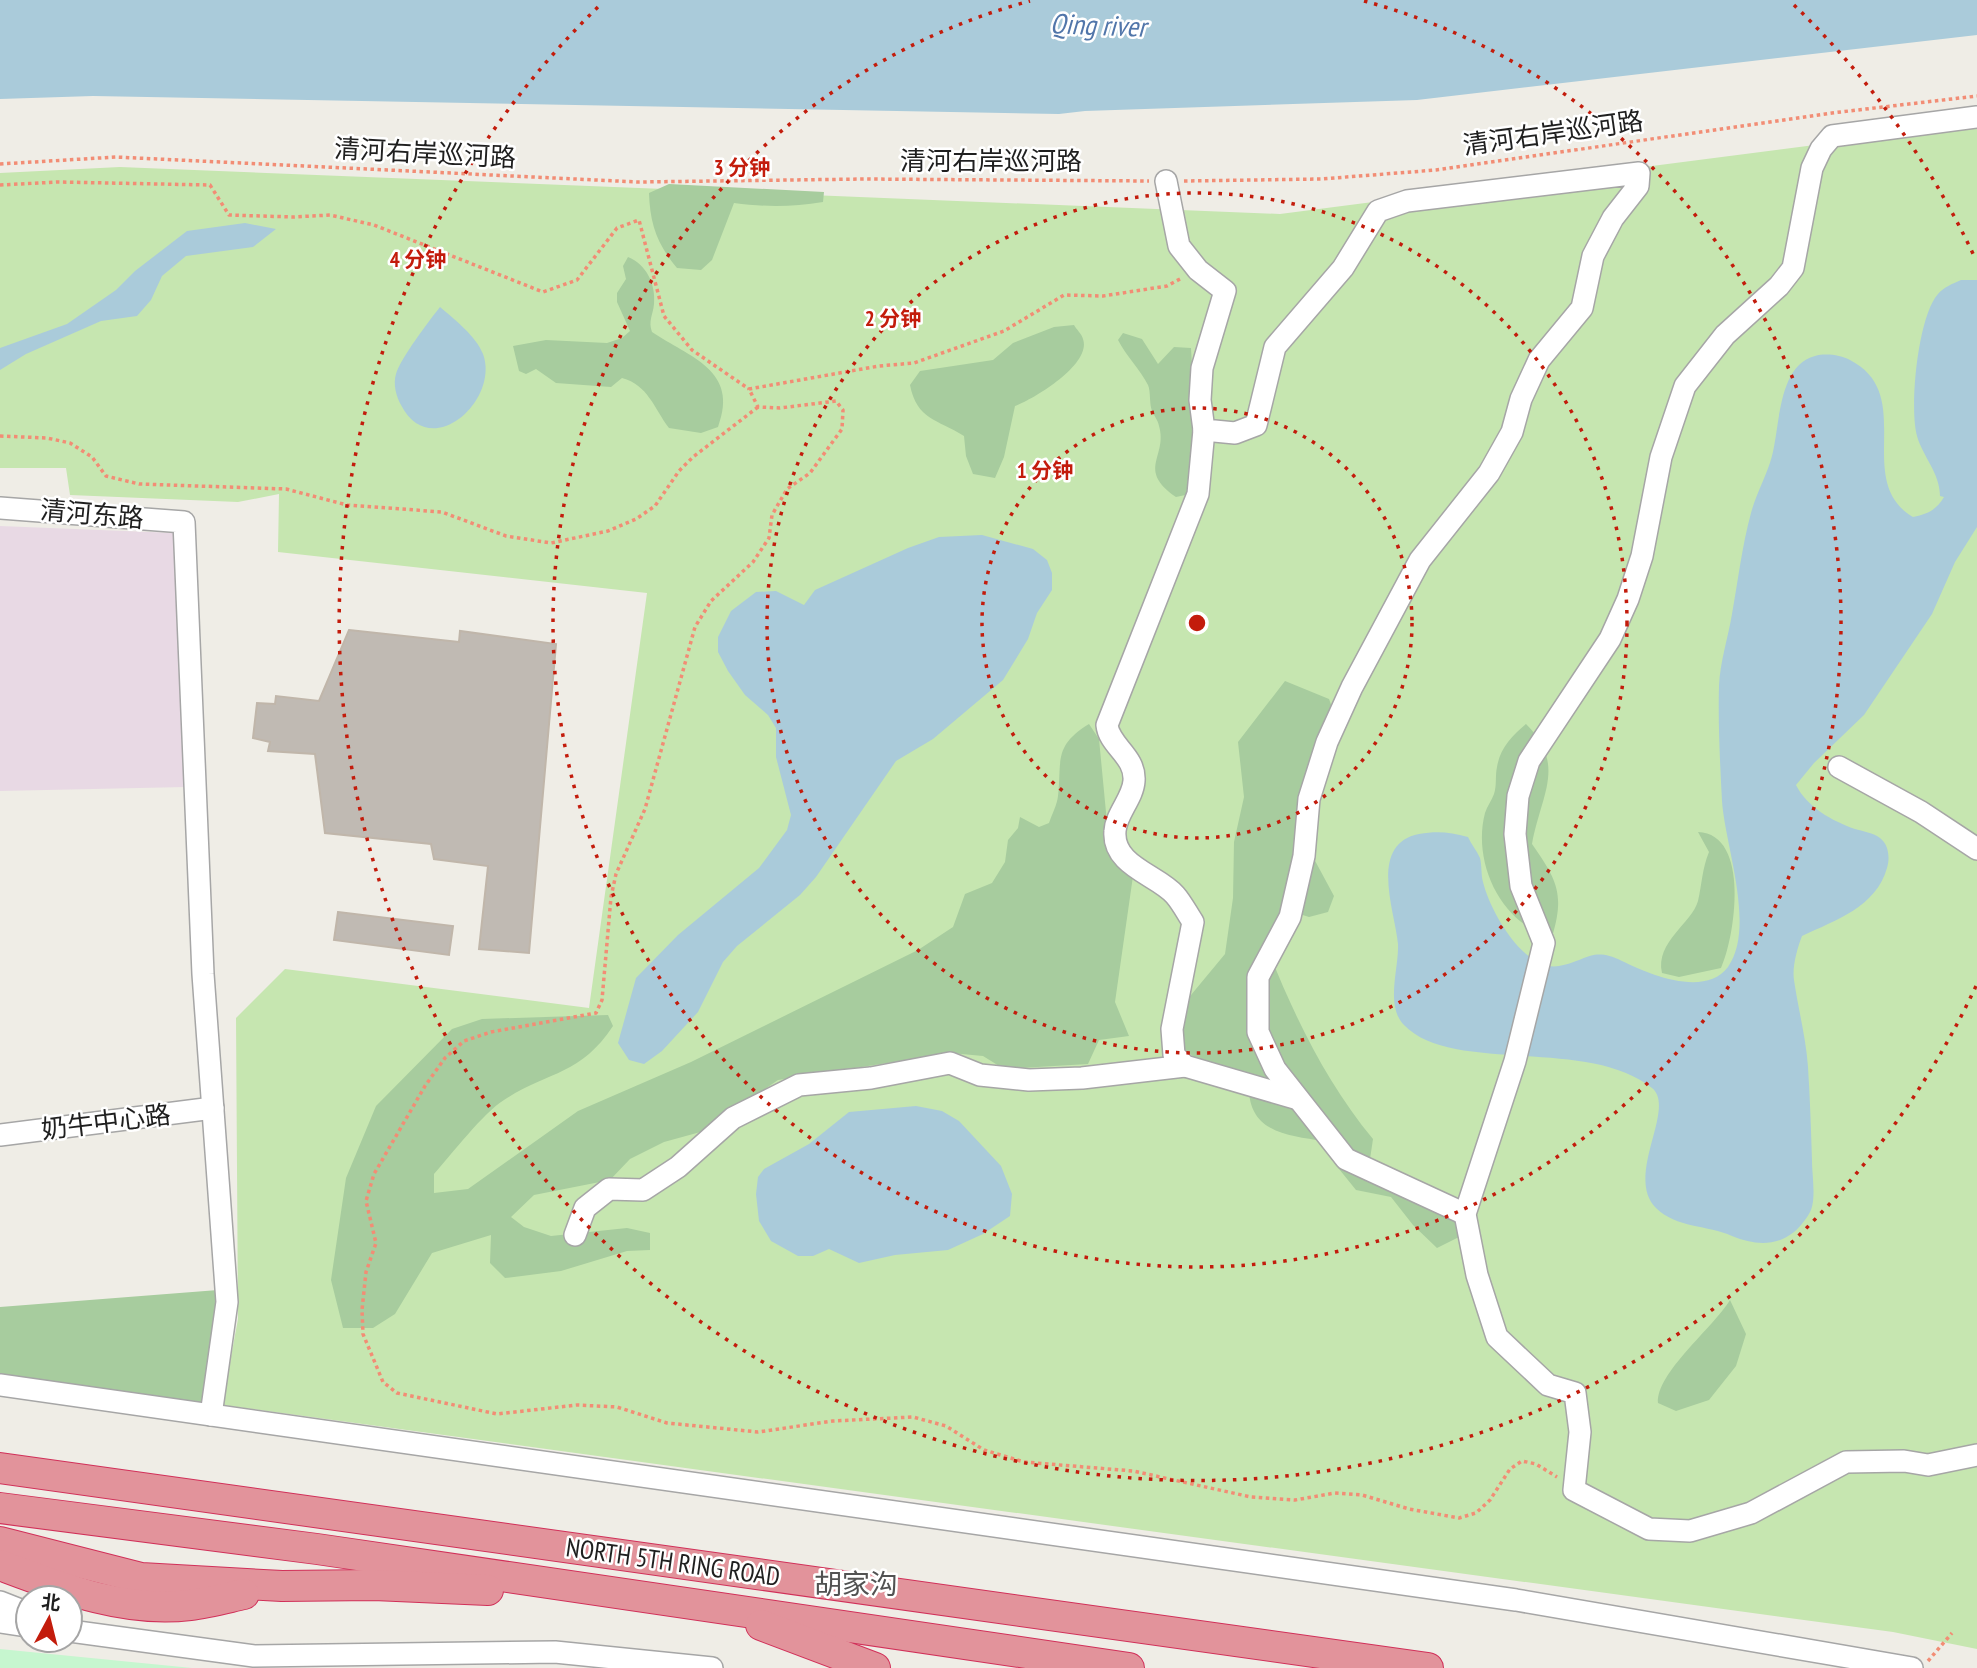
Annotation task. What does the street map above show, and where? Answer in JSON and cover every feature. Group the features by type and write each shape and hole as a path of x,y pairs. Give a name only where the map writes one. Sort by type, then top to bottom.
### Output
{"highway":[{"name":"NORTH 5TH RING ROAD","path":"0,1468 1428,1668"},
{"name":"NORTH 5TH RING ROAD","path":"0,1508 691,1602 1129,1668"},
{"path":"0,1542 141,1578 282,1586 374,1585 691,1602 875,1668"},
{"path":"0,1565 68,1591 135,1605 190,1605 282,1586"}],"street":[{"path":"1977,117 1832,136 1821,149 1812,168 1793,268 1779,286 1725,335 1685,386 1661,457 1642,556 1628,599 1610,639 1529,761 1518,796 1516,856 1521,886 1544,943 1515,1061 1465,1214 1477,1275 1497,1337 1548,1385 1575,1393 1580,1432 1574,1490 1649,1529 1690,1531 1751,1513 1846,1462 1904,1461 1928,1465 1977,1455"},
{"path":"1204,430 1235,433 1256,425 1275,347 1343,268 1378,211 1407,201 1639,173 1638,186 1613,218 1593,256 1582,308 1539,359 1521,399 1512,432 1489,472 1420,561 1384,624 1327,742 1310,799 1304,856 1290,917 1258,977 1258,1032 1275,1069 1346,1160 1465,1214"},
{"path":"1166,181 1179,246 1198,270 1225,291 1202,368 1200,400 1204,430 1198,494 1107,725 1108,736 1127,755 1134,780 1115,831 1118,847 1138,871 1174,893 1193,922 1172,1029 1174,1055 1185,1066"},
{"name":"清河东路","path":"0,508 184,522 202,960 213,1108"},
{"path":"1839,767 1921,812 1977,849"},
{"path":"575,1235 585,1208 609,1189 643,1190 678,1167 733,1118 799,1085 871,1078 950,1063 980,1075 1029,1080 1082,1079 1185,1066 1298,1099"},
{"path":"211,1415 227,1302 213,1108"},
{"name":"奶牛中心路","path":"0,1135 213,1108"},
{"path":"0,1385 1516,1600 1912,1668"},
{"path":"84,1633 254,1656 555,1652 712,1668"}],"path":[{"name":"清河右岸巡河路","path":"0,164 116,157 638,182 1321,179 1436,170 1832,113 1977,96"},
{"path":"0,185 58,182 210,185 229,215 330,215 373,225 543,292 577,280 618,228 639,220 664,316 692,350 748,388 758,407"},
{"path":"748,388 854,369 914,363 1004,331 1065,296 1103,296 1167,286 1198,270"},
{"path":"0,436 47,438 70,443 92,457 106,476 139,484 286,489 347,505 442,512 506,536 551,543 608,531 636,520 655,506 686,464 758,407 780,408 836,401 843,410 842,429 810,473 787,489 772,515 769,538 753,562 711,601 695,627 645,809 617,874 611,897 604,987 596,1013 491,1032 464,1041 445,1058 425,1086 374,1174 366,1201 376,1243 366,1272 362,1310 363,1334 383,1382 397,1393 497,1413 577,1405 617,1407 667,1423 714,1430 758,1432 833,1421 913,1417 946,1426 984,1450 1024,1462 1133,1471 1251,1497 1296,1500 1335,1493 1362,1494 1409,1509 1459,1517 1476,1513 1490,1500 1510,1469 1522,1461 1536,1464 1574,1490"},
{"path":"1923,1668 1952,1633"}],"shaded area":[{"path":"0,526 175,533 186,787 0,791"}],"green space":[{"path":"1977,124 1977,1649 1893,1632 222,1405 238,1319 236,1018 285,969 589,1008 647,593 278,552 279,494 238,502 70,495 66,468 0,468 0,173 120,167 1280,214"},
{"path":"669,184 824,192 823,202 812,204 778,206 734,203 712,260 701,270 677,268 664,251 656,233 649,193"},
{"path":"628,257 640,264 651,282 654,297 652,332 695,358 717,378 722,392 723,408 718,427 701,433 669,428 650,398 631,381 622,378 611,387 556,383 536,369 526,374 519,371 513,346 546,340 607,343 622,338 630,331 617,302 617,293 626,279 623,266"},
{"path":"1074,325 1083,339 1079,359 1060,379 1015,406 1004,457 995,478 973,474 966,456 964,436 923,412 913,397 910,385 920,371 993,360 1013,343 1054,327"},
{"path":"1123,333 1142,339 1158,364 1174,347 1191,348 1195,418 1190,494 1176,497 1158,478 1155,470 1161,437 1158,424 1151,408 1148,385 1118,340"},
{"path":"1285,681 1329,699 1338,723 1313,810 1313,857 1334,896 1328,912 1309,917 1290,911 1270,955 1314,1051 1342,1097 1373,1139 1370,1159 1460,1204 1463,1235 1437,1248 1413,1225 1391,1197 1356,1190 1335,1164 1323,1141 1286,1134 1265,1124 1251,1105 1249,1091 1265,1078 1201,1063 1162,1030 1225,954 1233,898 1234,842 1244,797 1238,742"},
{"path":"1089,724 1099,739 1110,854 1133,876 1115,1002 1129,1036 1099,1040 1088,1064 1004,1069 983,1056 951,1053 778,1080 704,1131 664,1142 630,1159 610,1180 534,1195 511,1217 524,1227 551,1236 627,1228 650,1233 650,1250 627,1251 561,1271 505,1278 490,1263 491,1235 432,1253 395,1314 373,1328 343,1328 331,1280 346,1178 376,1106 452,1029 482,1019 608,1015 613,1026 601,1042 576,1064 520,1091 487,1114 434,1174 434,1193 468,1189 578,1111 691,1062 918,950 953,927 965,894 992,883 1005,862 1008,840 1018,828 1020,817 1039,827 1049,823 1057,799 1064,747 1077,732"},
{"path":"1526,724 1546,753 1548,767 1548,781 1532,844 1548,868 1556,888 1558,909 1552,937 1534,930 1518,919 1505,905 1494,889 1483,851 1485,813 1495,791 1496,770 1501,754 1507,743"},
{"path":"1698,832 1715,837 1726,850 1735,890 1734,912 1721,968 1679,977 1662,973 1661,962 1669,942 1698,901 1709,852"},
{"path":"218,1290 206,1401 200,1407 0,1376 0,1307"},
{"path":"1730,1300 1746,1334 1736,1366 1709,1400 1676,1411 1658,1403 1660,1391 1675,1365"},
{"path":"0,1649 14,1650 14,1654 51,1654 192,1668 0,1668"}],"water":[{"name":"Qing river","path":"0,0 1977,0 1977,35 1417,100 1059,114 93,96 0,99"},
{"path":"245,223 276,229 253,247 186,256 162,276 151,300 137,316 101,321 26,354 0,370 0,348 67,324 116,290 135,271 187,231"},
{"path":"1961,280 1977,280 1977,527 1955,562 1932,614 1864,715 1814,763 1796,785 1807,800 1821,812 1846,826 1880,838 1887,848 1888,860 1882,881 1864,902 1841,918 1802,936 1795,958 1794,975 1808,1067 1812,1205 1804,1222 1787,1237 1764,1243 1748,1241 1683,1223 1656,1208 1648,1194 1645,1179 1659,1111 1658,1098 1652,1088 1625,1072 1593,1063 1454,1049 1426,1040 1404,1025 1398,1017 1394,997 1398,944 1388,880 1389,864 1394,851 1403,840 1419,834 1444,832 1468,837 1480,858 1482,879 1501,923 1521,950 1546,965 1559,966 1590,956 1603,955 1661,977 1691,982 1718,976 1728,967 1736,950 1739,909 1722,801 1720,677 1748,525 1772,456 1787,384 1803,362 1823,355 1846,358 1870,375 1880,394 1884,416 1887,482 1896,501 1913,517 1931,511 1944,497 1940,496 1934,472 1917,436 1914,405 1917,362 1931,305 1943,289"},
{"path":"440,307 475,341 483,354 486,372 482,390 460,418 445,426 429,428 414,421 401,405 395,378 409,350"},
{"path":"982,535 1033,549 1047,560 1052,573 1052,590 1037,613 1028,639 1003,680 933,739 896,761 816,877 800,895 737,946 723,962 698,1012 662,1051 644,1064 629,1060 618,1043 636,978 678,935 759,868 787,830 791,815 776,757 776,728 768,715 745,695 718,652 718,637 731,611 756,592 776,591 804,605 815,590 908,548 939,537"},
{"path":"916,1106 942,1111 959,1121 1001,1166 1012,1194 1010,1216 983,1234 948,1250 895,1255 859,1263 829,1249 813,1256 798,1256 771,1241 759,1221 756,1194 758,1177 764,1169 809,1144 849,1112"}],"building":[{"path":"349,630 459,642 460,631 556,644 529,953 479,949 488,866 434,859 431,844 325,833 315,754 268,751 270,742 253,738 257,703 275,704 276,696 319,701"},
{"path":"338,912 453,926 449,955 334,940"}],"district":[{"name":"胡家沟","path":"856,1584"}]}
